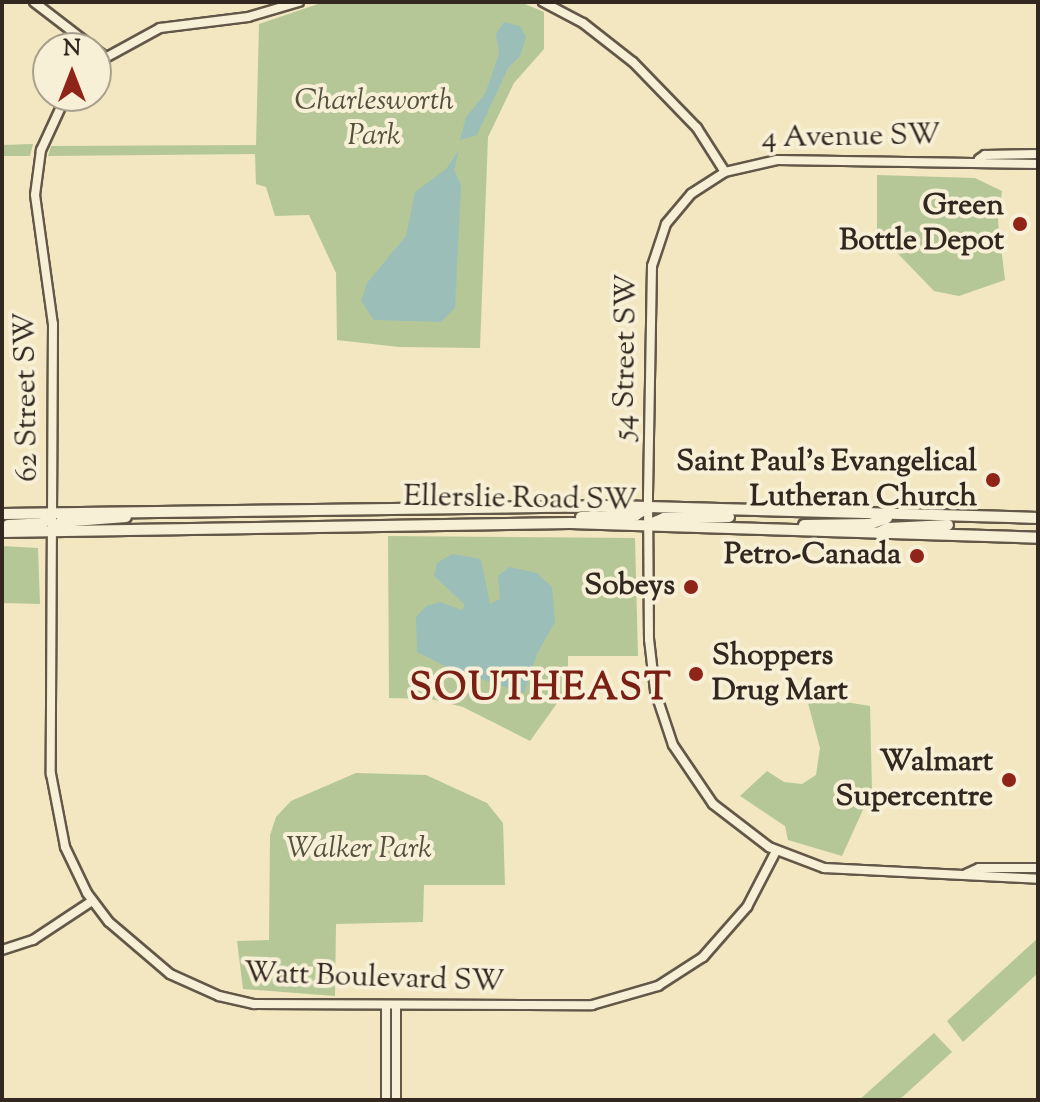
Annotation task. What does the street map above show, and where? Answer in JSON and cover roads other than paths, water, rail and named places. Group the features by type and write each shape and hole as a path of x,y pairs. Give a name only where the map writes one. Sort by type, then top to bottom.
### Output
{"main road":[{"name":"Ellerslie Road SW","path":"2,514 183,508 648,507 888,517 1038,518"},
{"path":"536,523 636,515 648,507"},
{"path":"51,531 61,522 183,508"},
{"path":"649,525 664,518 765,512"},
{"path":"2,526 43,523 53,514"},
{"path":"764,530 878,524 888,517"},
{"path":"877,535 884,528 998,518"},
{"name":"Ellerslie Road SW","path":"2,532 536,523 1037,539"}],"street":[{"path":"34,2 73,32"},
{"path":"112,52 160,28 248,17 299,2"},
{"path":"543,2 583,23 633,62 697,128 725,172"},
{"name":"62 Street SW","path":"53,514 52,313 35,195 41,150 59,112"},
{"name":"4 Avenue SW","path":"979,159 985,155 1038,154"},
{"name":"4 Avenue SW","path":"725,172 777,160 979,159 1038,164"},
{"name":"54 Street SW","path":"725,172 681,204 654,252 648,507 649,655 667,731 703,794 727,818 776,851 838,871 965,874"},
{"name":"Watt Boulevard SW","path":"53,514 52,785 65,847 92,901 144,956 208,992 266,1005 391,1007 575,1007 641,993 684,971 722,939 747,907 776,851"},
{"path":"965,874 979,868 1038,868"},
{"path":"965,874 1038,879"},
{"path":"2,950 33,940 92,901"},
{"path":"386,1100 391,1007"},
{"path":"391,1007 396,1100"}],"water":[{"path":"504,22 520,26 526,37 520,56 508,68 477,135 460,140 466,117 485,94 499,54 496,34"},
{"path":"459,150 454,170 461,186 455,308 441,322 374,320 361,301 367,283 406,236 415,192 446,169"},
{"path":"452,554 481,559 490,604 500,599 498,576 509,567 537,573 552,587 555,622 537,654 524,693 451,669 417,652 416,617 426,606 440,602 462,610 465,605 434,576 437,563"}],"place":[{"name":"Green Bottle Depot","path":"1020,224"},
{"name":"Saint Paul's Evangelical Lutheran Church","path":"993,480"},
{"name":"Petro-Canada","path":"917,556"},
{"name":"Sobeys","path":"691,587"},
{"name":"Shoppers Drug Mart","path":"696,674"},
{"name":"Walmart Supercentre","path":"1009,780"}],"district":[{"name":"SOUTHEAST","path":"541,691"}],"park label":[{"name":"Charlesworth Park","path":"374,119"},
{"name":"Walker Park","path":"359,850"}]}
